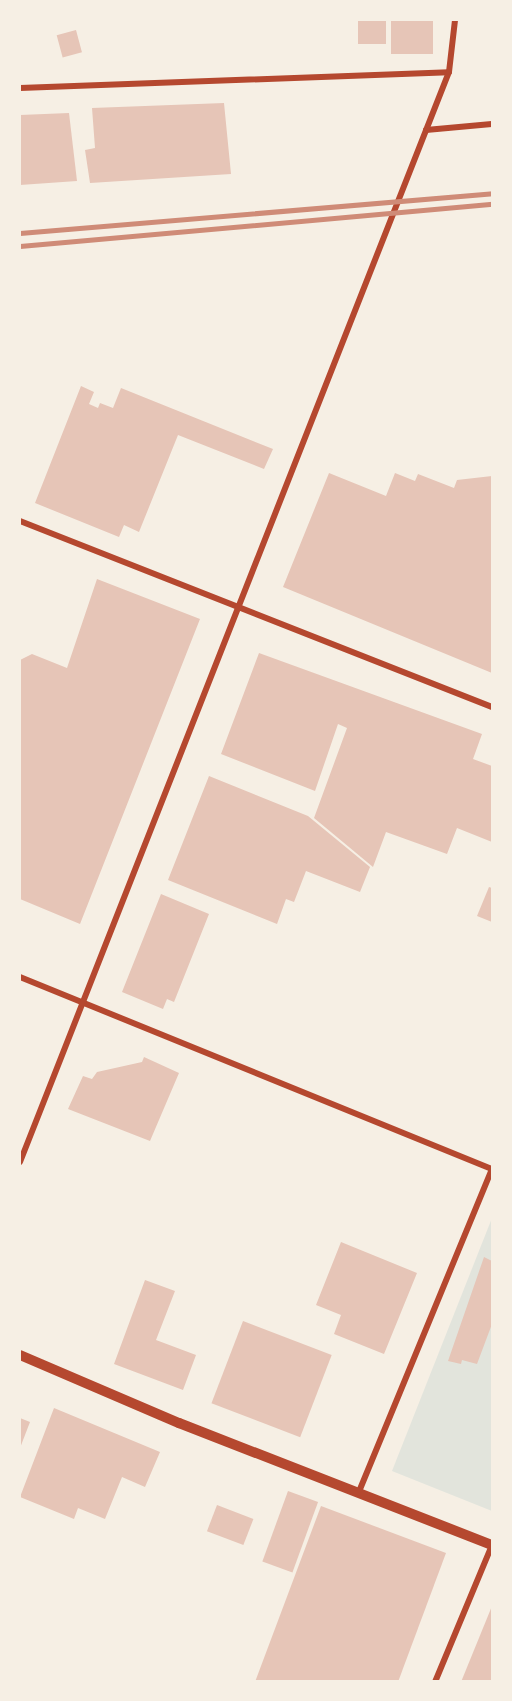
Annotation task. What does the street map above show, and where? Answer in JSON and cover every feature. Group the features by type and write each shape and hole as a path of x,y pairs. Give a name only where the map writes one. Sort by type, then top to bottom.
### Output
{"street":[{"path":"20,1162 449,72 455,20"},
{"path":"20,88 449,72"},
{"path":"426,130 492,124"},
{"path":"20,520 492,707"},
{"path":"20,977 80,1005 492,1169 358,1494"},
{"path":"20,1355 178,1424 492,1545 435,1682"}],"shaded area":[{"path":"492,1218 492,1511 392,1471"}],"building":[{"path":"358,20 386,20 386,44 358,44"},
{"path":"391,20 433,20 433,54 391,54"},
{"path":"76,30 82,52 63,57 57,35"},
{"path":"224,103 231,174 90,183 85,150 95,148 92,108"},
{"path":"69,113 77,181 20,185 20,115"},
{"path":"81,386 94,392 89,404 98,408 100,403 113,408 121,388 273,449 264,469 178,435 139,532 124,525 119,537 35,503"},
{"path":"329,473 386,496 395,473 415,481 418,474 454,488 457,480 492,476 492,673 283,587"},
{"path":"97,579 200,619 80,924 20,899 20,660 32,654 67,668"},
{"path":"259,653 482,734 473,759 492,766 492,842 457,828 447,854 386,832 373,867 314,818 347,728 338,724 315,791 221,754"},
{"path":"209,776 308,816 370,867 360,892 306,871 294,902 286,899 277,924 168,880"},
{"path":"489,887 492,888 492,922 477,916"},
{"path":"161,894 209,914 174,1002 167,999 163,1009 122,992"},
{"path":"144,1057 179,1073 150,1141 68,1109 83,1076 92,1079 97,1072 142,1062"},
{"path":"341,1242 417,1273 384,1354 334,1334 341,1315 316,1305"},
{"path":"484,1257 492,1261 492,1324 477,1364 462,1360 461,1364 448,1361"},
{"path":"145,1280 175,1291 156,1340 196,1355 183,1390 114,1364"},
{"path":"243,1321 332,1355 300,1437 211,1403"},
{"path":"54,1408 160,1452 145,1487 122,1477 105,1519 78,1508 74,1519 20,1497"},
{"path":"20,1418 30,1422 20,1448"},
{"path":"288,1491 318,1502 292,1572 262,1561"},
{"path":"217,1505 253,1519 243,1545 207,1531"},
{"path":"321,1506 446,1553 398,1682 255,1682"},
{"path":"492,1606 492,1682 461,1682"}],"railway":[{"path":"20,233 492,193"},
{"path":"20,246 492,204"}]}
